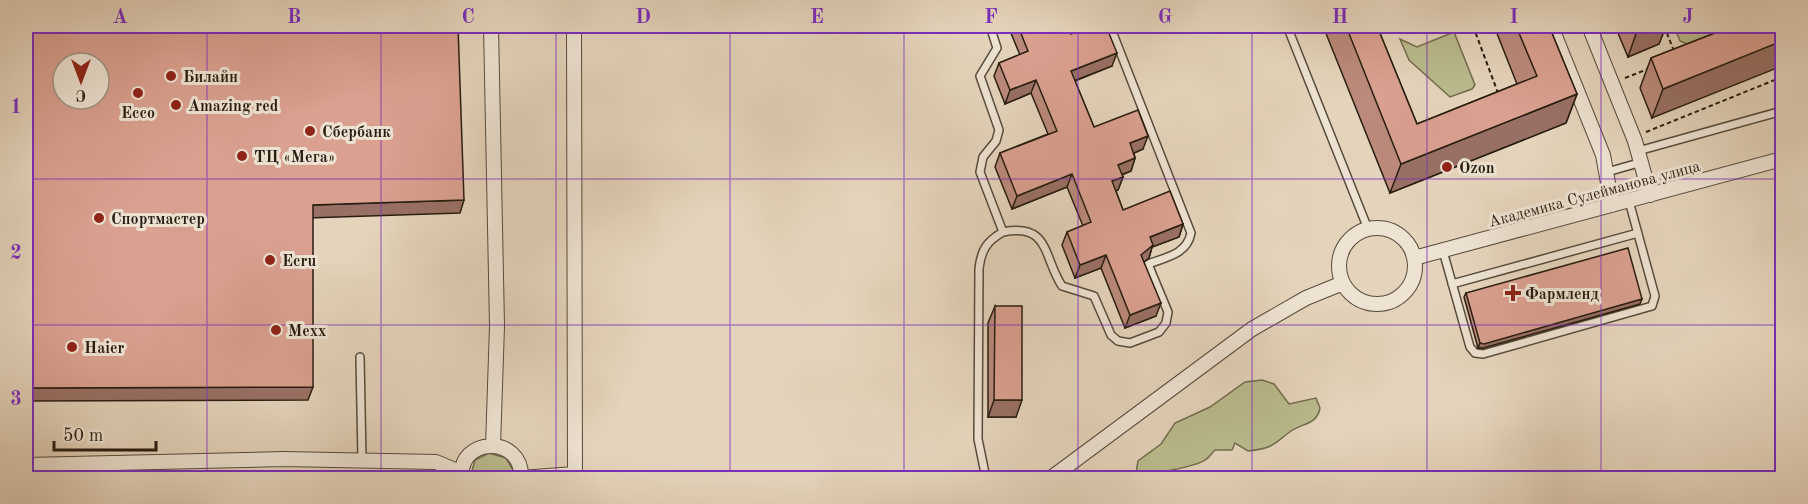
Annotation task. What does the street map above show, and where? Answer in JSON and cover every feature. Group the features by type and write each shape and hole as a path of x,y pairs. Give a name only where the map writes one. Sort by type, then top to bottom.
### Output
{"street":[{"path":"491,26 497,326 493,446"},
{"path":"26,465 284,459 362,460 436,462 462,476 470,455 482,447 493,446 512,454 520,467 521,478 575,476 574,26"},
{"path":"1551,26 1607,172 1612,205"},
{"path":"1588,26 1633,137 1650,195"},
{"name":"Академика Сулейманова улица","path":"1414,258 1782,159"},
{"path":"1368,229 1389,230 1401,237 1409,246 1414,258 1414,273 1409,287 1398,298 1385,303 1370,304 1359,300 1343,283 1339,267 1343,250 1353,237 1368,229"},
{"path":"1051,478 1252,329 1306,298 1343,283"}],"lane":[{"path":"990,26 997,48 982,70 980,82 999,130 996,141 983,157 980,172 1003,232"},
{"path":"1058,26 1062,36 1087,26"},
{"path":"986,478 978,439 979,268 984,248 1003,232 1025,230 1041,239 1062,286 1094,296 1111,335 1118,341 1135,341 1159,332 1166,323 1168,312 1149,264 1181,252 1190,240 1190,225 1110,26"},
{"path":"1287,26 1368,229"},
{"path":"1607,172 1640,157 1782,111"},
{"path":"1443,251 1470,347 1475,353 1483,354 1550,336 1653,306 1655,296 1629,201"},
{"path":"1452,284 1638,233"},
{"path":"360,357 362,460"}],"path":[{"path":"1473,26 1498,87 1496,98"},
{"path":"1664,26 1676,57"},
{"path":"1635,74 1656,65"},
{"path":"1633,137 1782,77"}],"green space":[{"path":"1674,26 1734,26 1687,44 1680,41"},
{"path":"1454,32 1475,85 1472,89 1450,97 1409,60 1400,39 1417,47"},
{"path":"1262,380 1274,384 1289,404 1316,398 1320,408 1316,418 1295,428 1276,443 1263,449 1248,451 1235,443 1232,450 1215,450 1206,459 1192,465 1160,472 1136,473 1138,461 1161,444 1175,423 1210,407 1245,382"},
{"path":"489,453 506,458 513,470 513,478 470,478 475,460"}],"building":[{"name":"ТЦ «Мега»","path":"26,26 458,26 464,200 313,205 313,387 26,388"},
{"path":"1018,26 1062,26 1069,28 1071,34 1092,26 1106,26 1117,53 1071,71 1094,127 1138,110 1148,136 1130,143 1135,158 1118,165 1123,177 1112,181 1123,210 1170,191 1183,224 1150,237 1153,245 1141,255 1161,303 1130,315 1106,255 1080,265 1067,232 1091,222 1072,174 1017,196 1000,153 1057,131 1036,80 1010,90 999,63 1028,51"},
{"path":"1346,26 1377,26 1417,124 1537,76 1516,26 1549,26 1577,94 1401,164"},
{"path":"1733,26 1782,26 1782,41 1663,89 1651,58"},
{"path":"1628,248 1642,299 1484,344 1480,343 1466,293"},
{"path":"995,306 1022,306 1022,400 994,400"}],"place":[{"name":"Билайн","path":"171,76"},
{"name":"Ecco","path":"138,93"},
{"name":"Amazing red","path":"176,105"},
{"name":"Сбербанк","path":"310,131"},
{"name":"ТЦ «Мега»","path":"242,156"},
{"name":"Ozon","path":"1447,167"},
{"name":"Спортмастер","path":"99,218"},
{"name":"Ecru","path":"270,260"},
{"name":"Фармленд","path":"1513,293"},
{"name":"Mexx","path":"276,330"},
{"name":"Haier","path":"72,347"}]}
